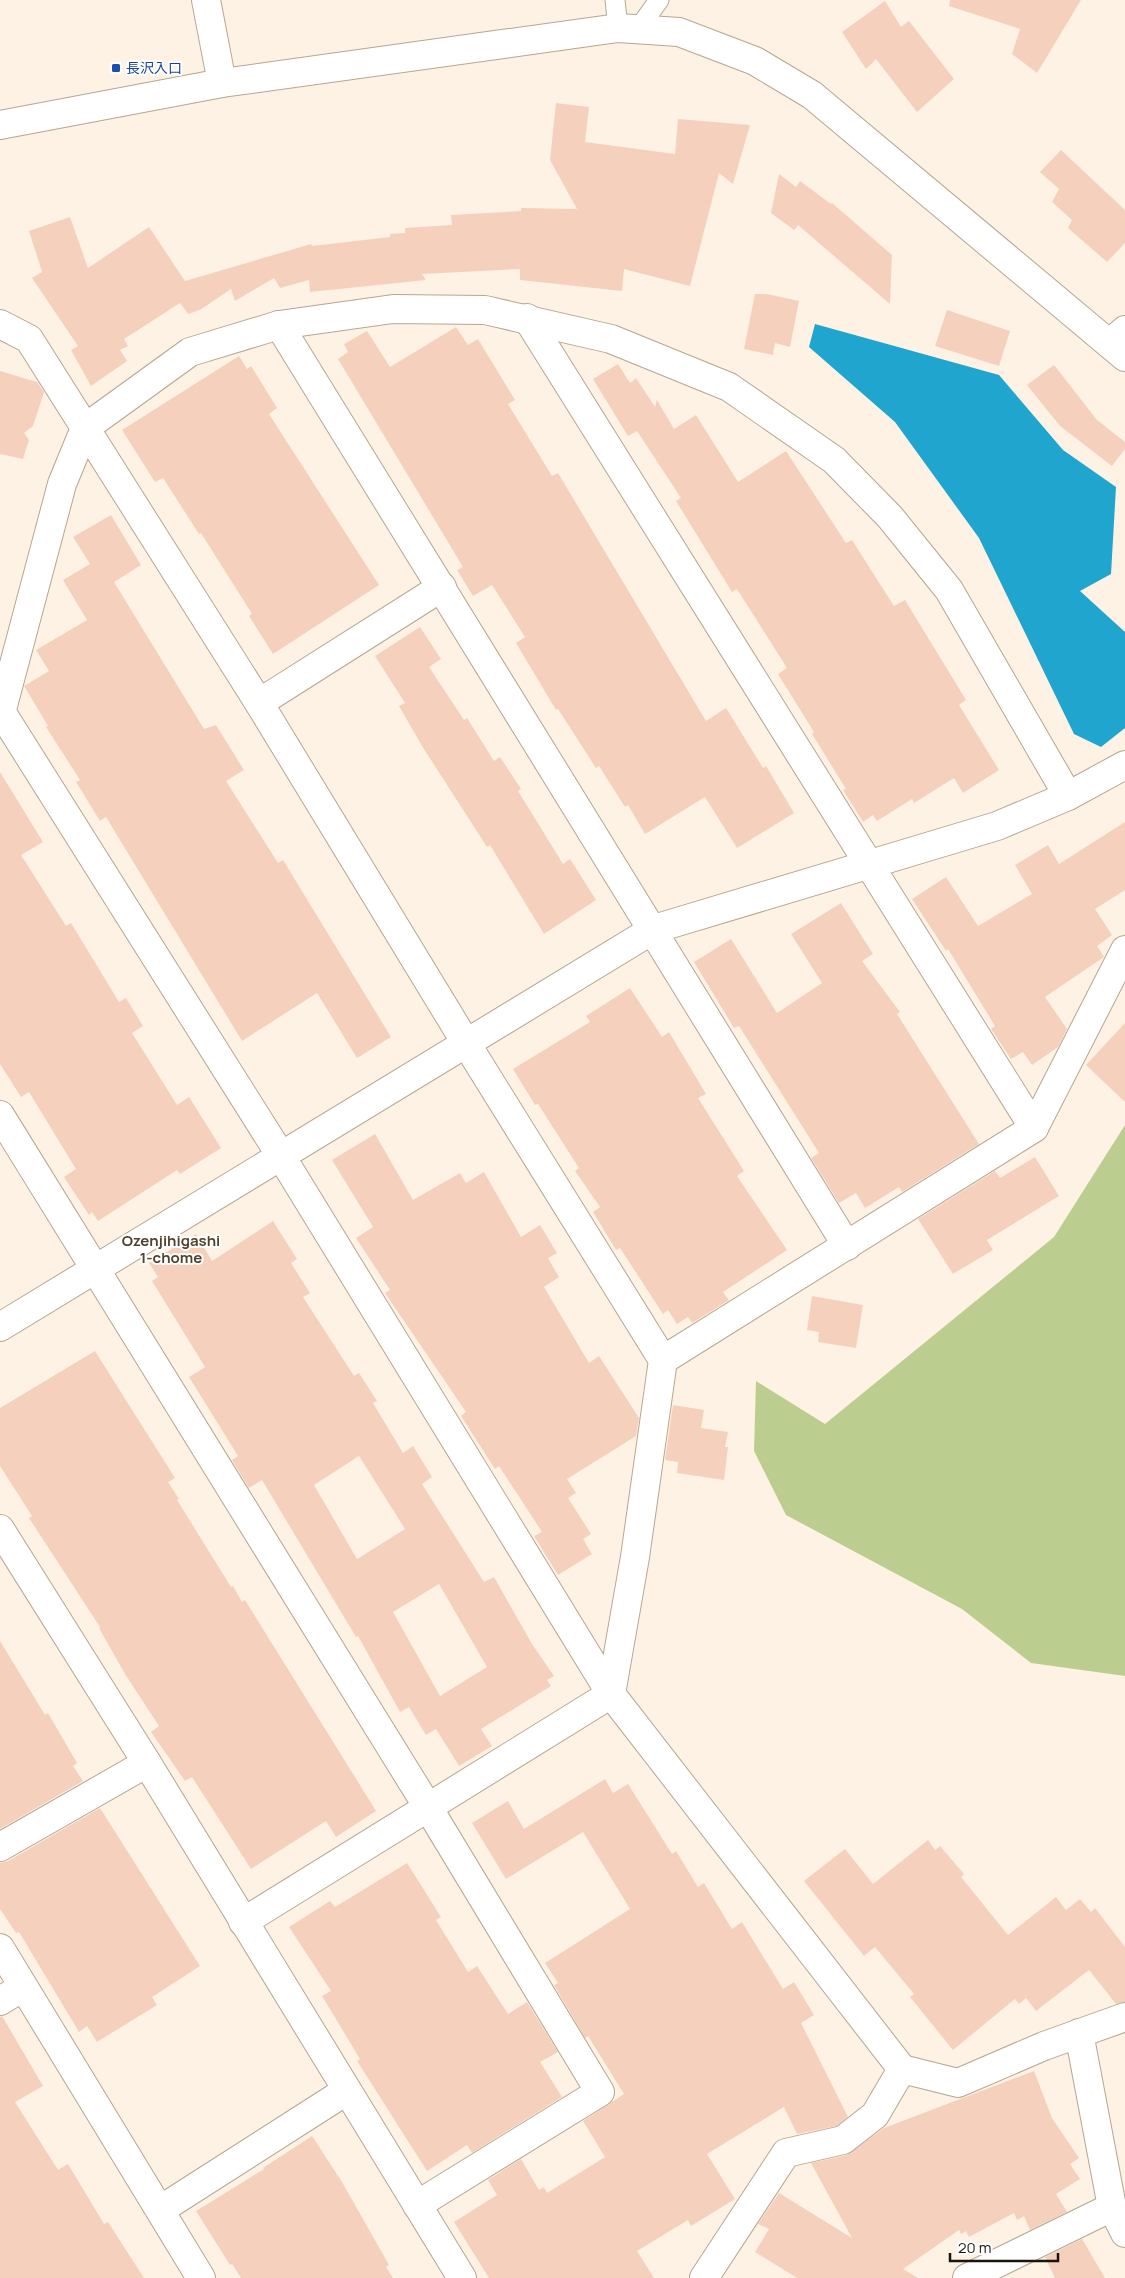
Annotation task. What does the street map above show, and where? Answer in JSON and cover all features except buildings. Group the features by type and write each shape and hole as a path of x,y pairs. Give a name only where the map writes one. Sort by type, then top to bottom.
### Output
{"street":[{"path":"206,0 222,83"},
{"path":"0,124 222,83 628,28 679,32 755,61 812,95 1120,344"},
{"path":"1068,796 949,590 890,518 834,460 729,387 611,339 527,318 485,310 393,309 279,325 190,352 85,428 62,484 1,715 281,1156 611,1694 902,2069 958,2083 1079,2033 1125,2017"},
{"path":"527,318 1034,1128"},
{"path":"0,324 29,339 259,702 466,1043 663,1360 635,1557 611,1694 429,1809 243,1922"},
{"path":"279,325 654,929 847,1246"},
{"path":"259,702 442,587"},
{"path":"0,1327 654,929 997,826 1068,796 1125,765"},
{"path":"663,1360 1034,1128 1125,950"},
{"path":"0,1115 429,1809 600,2092 417,2205"},
{"path":"0,1529 147,1764 462,2278"},
{"path":"0,1847 147,1764"},
{"path":"0,1948 201,2278"},
{"path":"0,2001 23,1987"},
{"path":"1079,2033 1112,2207 1125,2233"},
{"path":"704,2278 786,2153 843,2140 875,2116 902,2069"},
{"path":"160,2210 346,2091"},
{"path":"968,2278 1112,2207"}],"lane":[{"path":"615,0 628,28 659,0"}],"green space":[{"path":"1125,1125 1125,1676 1031,1663 962,1609 786,1515 754,1451 756,1381 825,1424 1054,1237"}],"water":[{"path":"815,324 999,375 1063,450 1116,487 1111,574 1080,591 1125,632 1125,728 1101,747 1074,734 979,538 895,422 809,347"}],"place":[{"name":"長沢入口","path":"116,68"}],"district":[{"name":"Ozenjihigashi 1-chome","path":"171,1250"}]}
